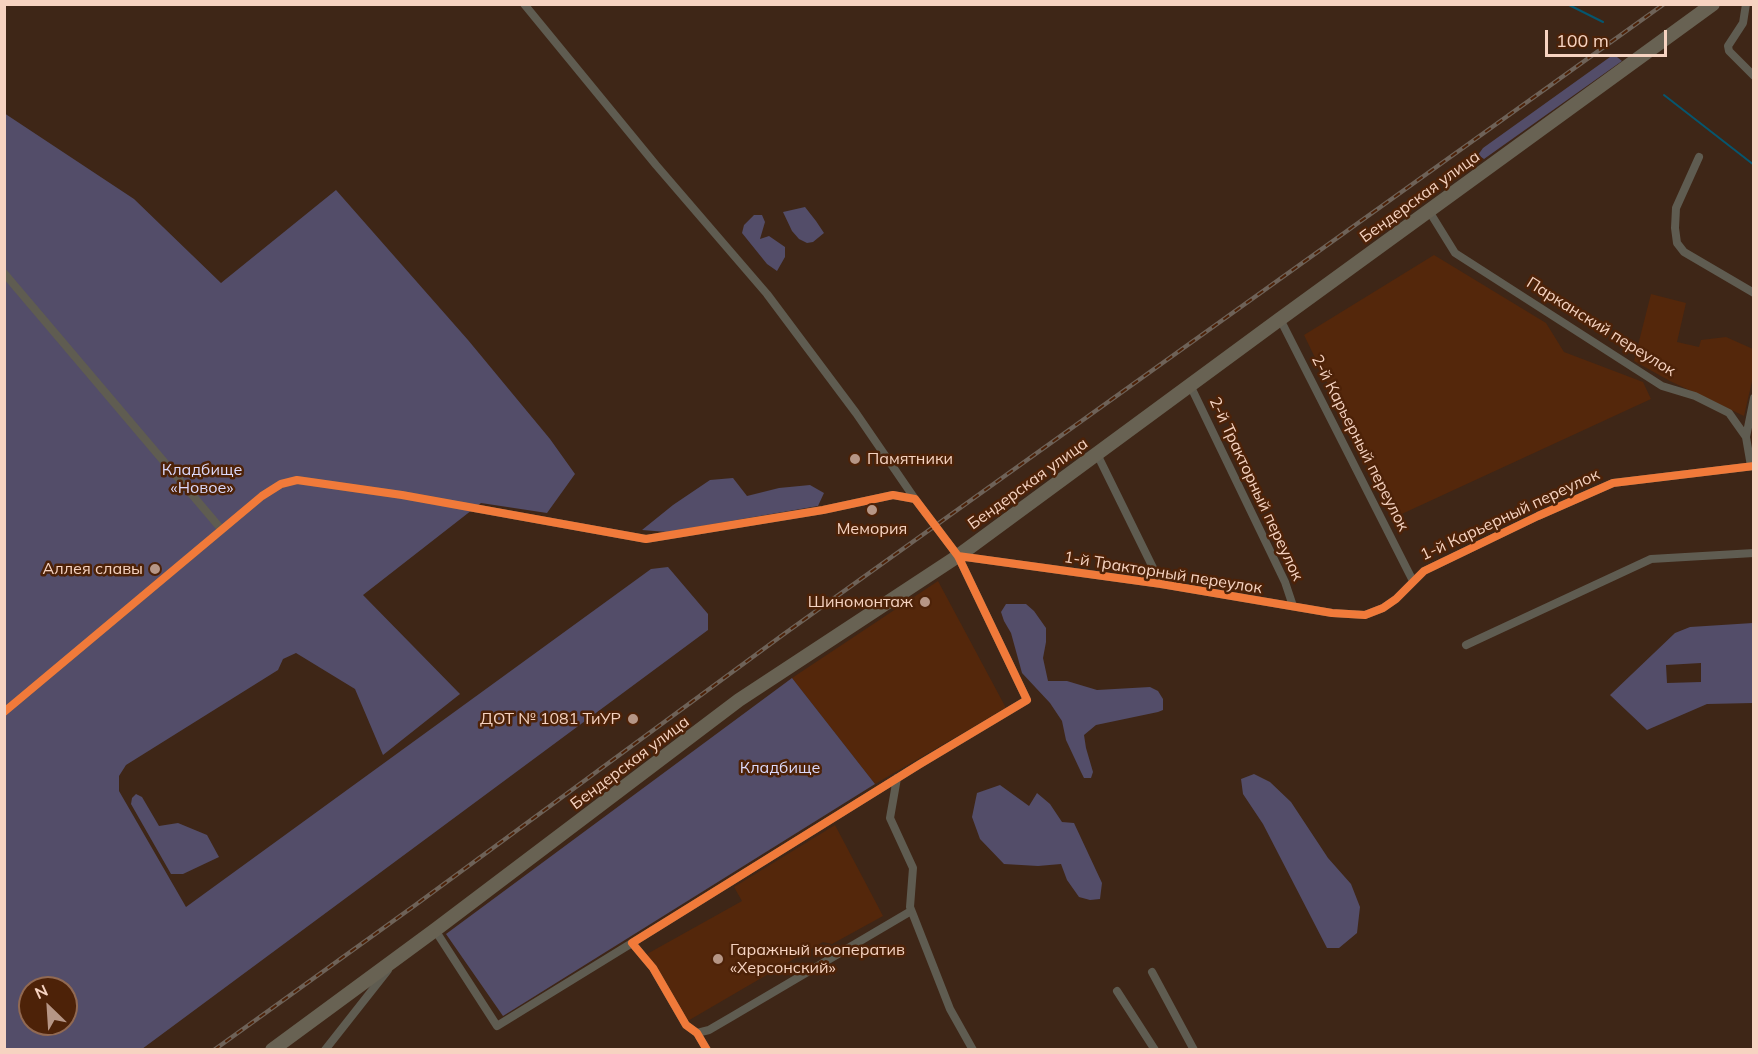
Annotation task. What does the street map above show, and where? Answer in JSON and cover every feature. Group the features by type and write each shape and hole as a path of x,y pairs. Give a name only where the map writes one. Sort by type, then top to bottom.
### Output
{"main road":[{"name":"Бендерская улица","path":"273,1050 739,700 958,556 1713,4"}],"street":[{"path":"435,930 497,1026 1027,700 958,556 915,499 856,413 768,294 656,165 524,4"},
{"path":"1746,4 1743,23 1728,46 1729,51 1754,76"},
{"path":"1699,157 1677,208 1675,228 1677,243 1684,252 1754,293"},
{"name":"Парканский переулок","path":"1429,211 1455,253 1662,386 1695,396 1729,413 1746,437 1752,466"},
{"path":"4,273 222,530"},
{"name":"2-й Карьерный переулок","path":"1280,319 1413,581"},
{"name":"2-й Тракторный переулок","path":"1190,385 1285,582 1293,606"},
{"path":"1746,437 1754,398"},
{"path":"1097,454 1161,584"},
{"name":"1-й Карьерный переулок","path":"1365,615 1383,608 1396,599 1424,571 1613,483 1752,466"},
{"path":"4,712 270,489 297,480 472,507 646,539 823,510 893,495 915,499"},
{"path":"1466,645 1651,559 1754,553"},
{"name":"1-й Тракторный переулок","path":"958,556 1161,584 1332,613 1365,615"},
{"path":"897,778 890,819 913,868 911,911 950,1009 973,1050"},
{"path":"697,1032 717,1025 911,911"},
{"path":"632,943 653,968 686,1025 697,1032 707,1050"},
{"path":"325,1050 399,956"},
{"path":"1152,972 1194,1050"},
{"path":"1117,991 1155,1050"}],"shaded area":[{"path":"1434,255 1546,323 1564,352 1643,382 1651,399 1393,518 1304,335"},
{"path":"1651,294 1686,303 1677,342 1699,347 1701,340 1726,337 1753,349 1753,377 1744,416 1634,361"},
{"path":"938,581 1006,708 875,784 792,678"},
{"path":"835,825 883,916 832,944 823,942 686,1022 647,954 742,901 734,887"}],"green space":[{"path":"1610,57 1617,57 1622,61 1484,159 1478,155 1483,148"},
{"name":"Кладбище «Новое»","path":"4,113 134,199 221,283 336,190 468,340 550,439 575,474 547,513 481,503 363,595 460,694 383,755 355,689 296,653 283,659 278,670 126,765 119,776 119,791 186,907 651,569 668,567 708,614 708,630 142,1049 5,1049"},
{"path":"805,207 824,233 813,242 807,243 799,239 792,231 783,212"},
{"path":"754,215 762,215 765,222 760,239 769,236 785,247 785,257 777,271 767,264 742,233 744,225"},
{"path":"733,478 747,496 779,488 810,485 824,493 818,506 667,532 642,530 710,480"},
{"path":"1006,604 1026,604 1046,628 1043,658 1048,681 1067,681 1097,690 1150,687 1158,691 1163,699 1163,710 1096,725 1084,735 1093,772 1091,778 1084,778 1066,740 1062,721 1050,703 1022,673 1011,633 1001,612"},
{"path":"1753,623 1753,703 1707,704 1647,730 1610,695 1675,633 1690,627","holes":["1701,663 1701,682 1667,683 1666,665"]},
{"name":"Кладбище","path":"792,678 875,784 503,1016 446,934"},
{"path":"1254,774 1270,782 1291,802 1328,858 1351,884 1360,907 1357,933 1339,948 1327,948 1263,824 1243,794 1241,779"},
{"path":"1000,785 1029,806 1037,793 1050,804 1062,822 1074,823 1102,883 1100,899 1090,900 1079,897 1067,880 1061,864 1038,866 1004,864 980,839 972,817 977,793"},
{"path":"136,794 142,797 159,826 178,823 207,835 219,857 183,874 171,874 131,804"}],"waterway":[{"path":"1567,4 1603,22"},
{"path":"1664,95 1754,165"}],"railway":[{"path":"214,1050 784,634 1664,4"}],"cycle path":[{"path":"958,556 1161,584 1332,613 1365,615 1383,608 1396,599 1424,571 1613,483 1754,466"},
{"path":"4,712 262,496 281,484 297,480 402,495 646,539 823,510 893,495 915,499 958,556 1027,700 632,943 653,968 686,1025 697,1033 707,1050"}],"place":[{"name":"Памятники","path":"855,459"},
{"name":"Мемория","path":"872,510"},
{"name":"Аллея славы","path":"155,569"},
{"name":"Шиномонтаж","path":"925,602"},
{"name":"ДОТ № 1081 ТиУР","path":"633,719"},
{"name":"Гаражный кооператив «Херсонский»","path":"718,959"}]}
